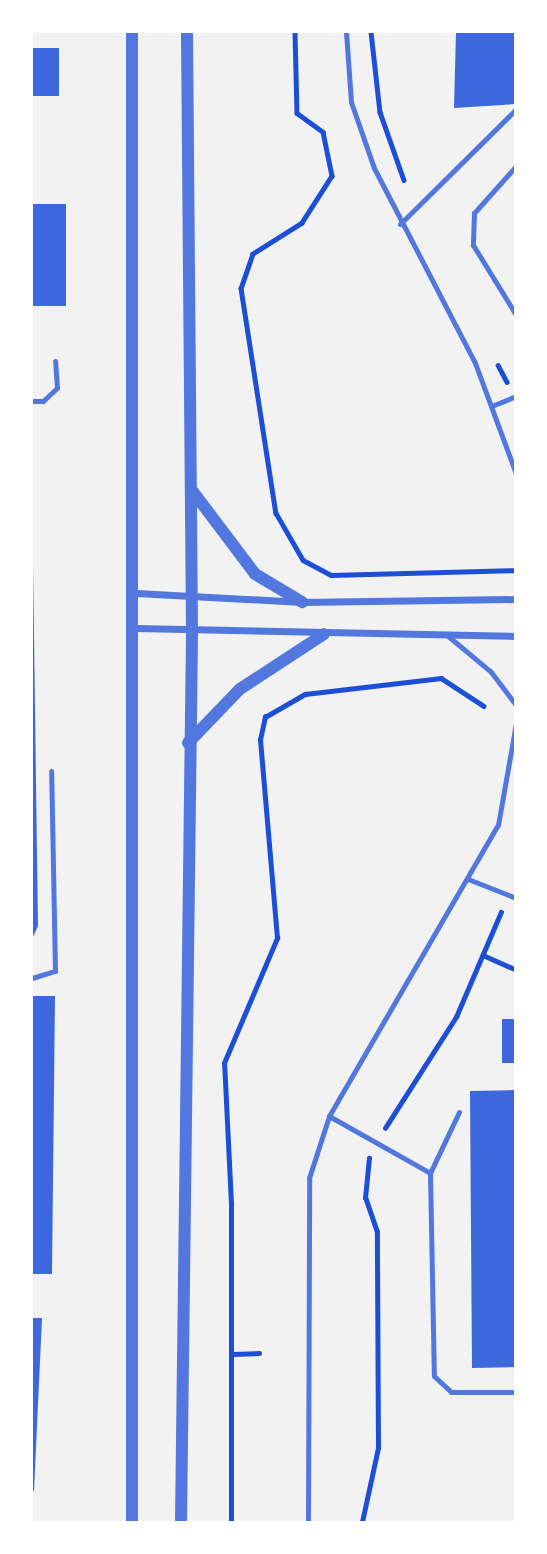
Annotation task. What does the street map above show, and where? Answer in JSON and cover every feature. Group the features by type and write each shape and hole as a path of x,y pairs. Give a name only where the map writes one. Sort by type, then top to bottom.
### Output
{"street":[{"path":"132,32 136,593 132,1522"},
{"path":"181,1522 188,743 192,631 187,32"},
{"path":"190,488 255,574 302,602"},
{"path":"136,593 302,602 516,599"},
{"path":"136,628 516,636"},
{"path":"188,743 240,689 324,634"}],"lane":[{"path":"346,32 351,102 400,224 494,405 516,474"},
{"path":"400,224 515,110"},
{"path":"516,166 474,213 473,245 516,315"},
{"path":"32,401 43,401 57,388 55,361"},
{"path":"494,405 516,396"},
{"path":"448,636 491,672 516,705"},
{"path":"308,1522 305,1240 309,1178 329,1116 498,825 516,723"},
{"path":"32,978 55,971 51,771"},
{"path":"468,879 516,898"},
{"path":"459,1112 430,1173 437,1335 434,1377 451,1392 516,1392"},
{"path":"329,1116 375,1146 430,1173"}],"path":[{"path":"295,32 297,113 323,132 332,176 302,223 253,254 242,288 276,513 303,560 331,575 516,570"},
{"path":"231,1522 233,1354 224,1063 277,937 260,740 265,717 305,694 441,678 484,706"},
{"path":"362,1522 378,1447 377,1232 365,1198 365,1168 375,1146 456,1017 508,895"},
{"path":"482,956 516,970"},
{"path":"233,1354 259,1353"}],"building":[{"path":"456,32 516,32 516,104 454,108"},
{"path":"32,48 59,48 59,96 32,96"},
{"path":"32,204 66,204 66,306 32,306"},
{"path":"32,491 38,926 32,939"},
{"path":"32,996 55,996 52,1274 32,1274"},
{"path":"502,1019 516,1019 516,1063 502,1063"},
{"path":"516,1090 516,1367 472,1368 470,1091"},
{"path":"32,1318 42,1318 34,1491 32,1491"}]}
